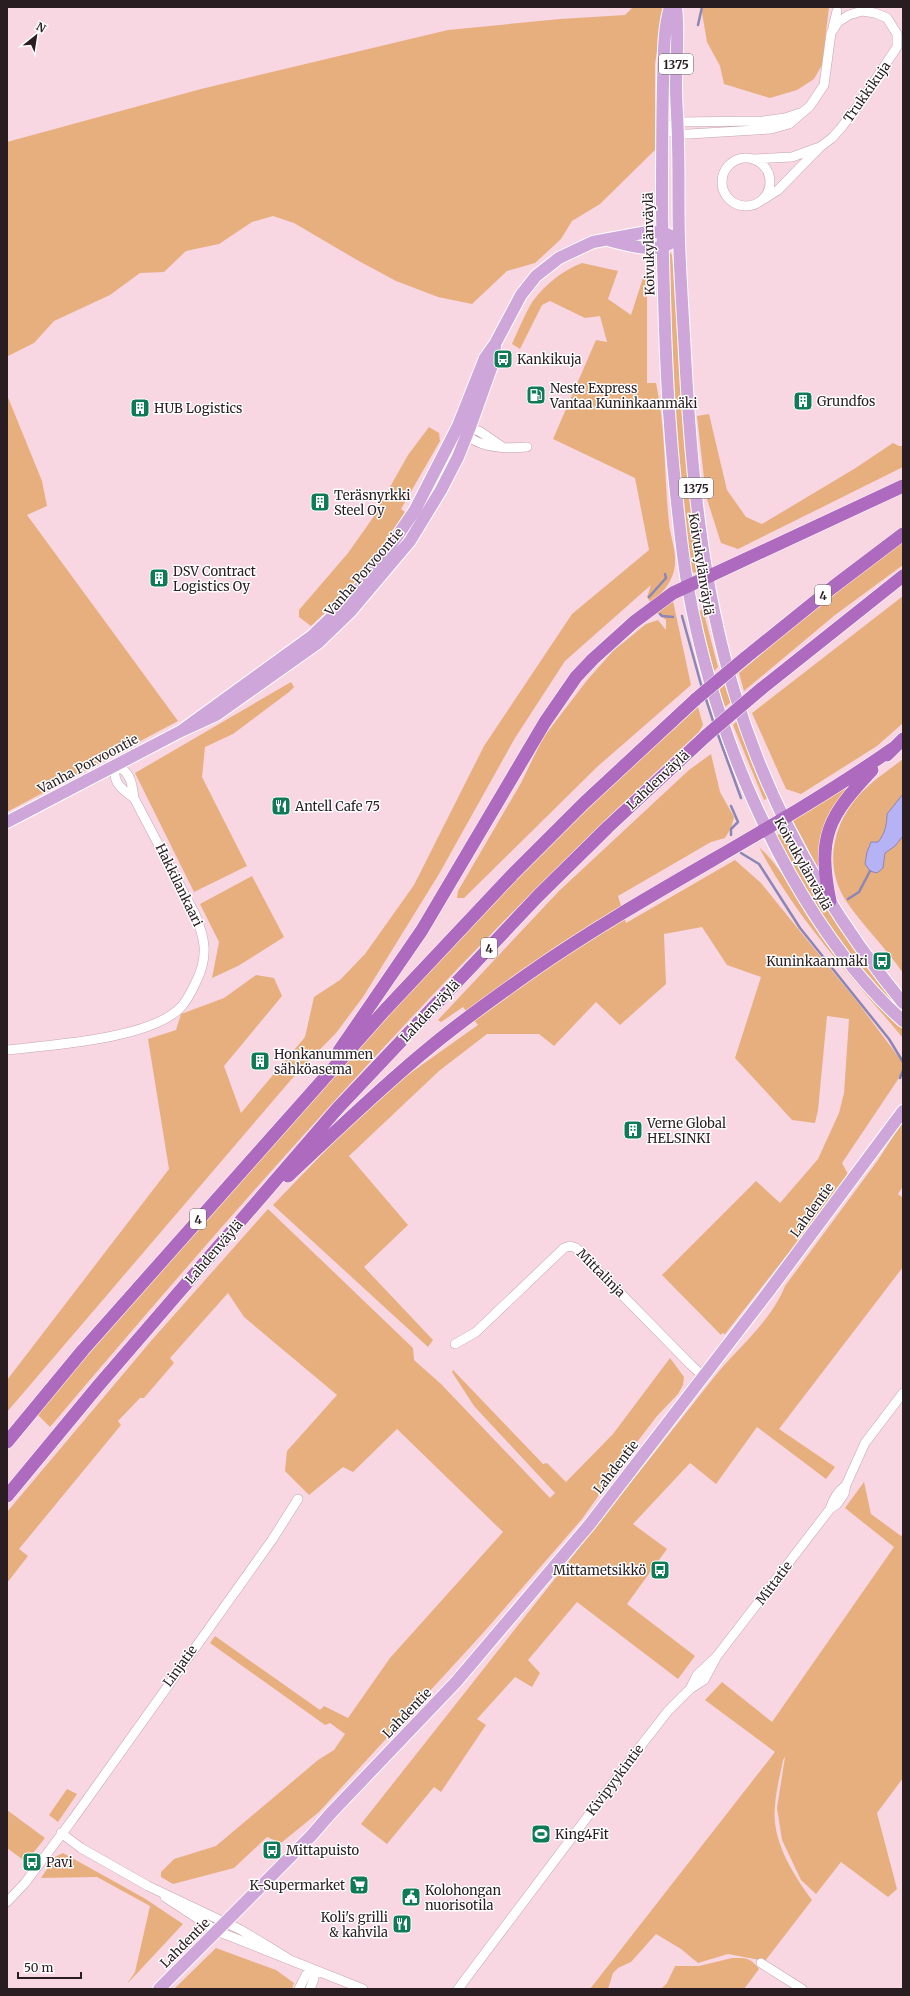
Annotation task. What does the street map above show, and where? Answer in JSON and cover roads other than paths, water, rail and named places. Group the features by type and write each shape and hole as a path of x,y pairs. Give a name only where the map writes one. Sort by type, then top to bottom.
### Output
{"highway":[{"path":"314,1089 422,930 558,702 576,677 612,641 673,593 903,486"},
{"name":"4","path":"7,1442 83,1350 314,1089 512,875 584,803 696,699 833,586 903,534"},
{"name":"Lahdenväylä","path":"7,1496 98,1386 337,1109 538,896 613,822 707,735 761,689 903,576"},
{"path":"830,901 824,866 825,847 831,824 846,798 903,739"},
{"path":"241,1220 352,1116 429,1048 528,974 594,931 851,778 892,749"}],"main road":[{"name":"Koivukylänväylä","path":"670,7 664,53 662,130 662,248 665,363 676,496 688,587 716,704 734,754 767,829 811,910 842,955 879,998 903,1021"},
{"name":"Koivukylänväylä","path":"676,7 679,239 694,472 707,578 717,627 734,690 757,756 784,818 830,901 872,963 903,1003"},
{"name":"Vanha Porvoontie","path":"7,822 181,731 312,636 359,589 376,568 415,510 465,430 485,358 495,344 514,306 536,276 568,253 593,242 647,232 662,232 679,239"},
{"path":"662,248 679,239"},
{"name":"Vanha Porvoontie","path":"606,240 640,247 662,248"},
{"name":"Lahdentie","path":"150,1989 311,1836 330,1813 456,1682 523,1604 590,1524 801,1249 900,1114 903,1100"},
{"name":"Lahdentie","path":"159,1989 218,1924"}],"street":[{"path":"662,130 678,128 782,127 795,120 799,114 810,106 824,85 831,33 838,11"},
{"name":"Trukkikuja","path":"820,147 792,157 739,159 726,167 723,173 722,188 729,201 743,207 751,207 778,190 820,147 832,138 848,119 894,53 898,43 895,29 887,18 868,11 849,15 838,22 831,33"},
{"path":"754,159 766,169 770,177 768,192 764,199"},
{"path":"465,430 475,441 486,445 513,448 527,447"},
{"name":"Hakkilankaari","path":"7,1050 90,1040 153,1024 180,1008 198,979 203,962 204,948 202,934 195,914 134,798 128,773 124,768 115,765 115,780 123,790 134,798"},
{"name":"Mittalinja","path":"455,1344 476,1332 564,1248 570,1246 576,1248 691,1366 704,1377"},
{"name":"Mittatie","path":"701,1677 830,1509 842,1499 846,1486 865,1443 903,1393"},
{"name":"Linjatie","path":"7,1902 25,1882 61,1833 272,1540 298,1499"},
{"name":"Kivipyykintie","path":"458,1989 643,1743 668,1711 701,1677"},
{"path":"61,1833 81,1848 158,1891 169,1900 289,1959 363,1989"},
{"path":"761,1963 802,1989"},
{"path":"299,1989 306,1975 313,1969"},
{"path":"310,1989 314,1980 313,1969"}],"water":[{"path":"903,794 903,836 895,846 885,853 883,868 877,873 870,871 865,864 867,852 871,842 878,842 882,836 887,821 887,814"}],"waterway":[{"path":"698,25 702,7"},
{"path":"649,597 666,578 665,574"},
{"path":"660,614 662,616 673,617"},
{"path":"682,616 702,688"},
{"path":"705,696 714,724"},
{"path":"717,732 741,798"},
{"path":"731,806 738,822 731,829 731,835"},
{"path":"741,853 759,864 800,928 889,1039 903,1062"},
{"path":"848,899 859,892 870,871"},
{"path":"900,1078 903,1070"}],"place":[{"name":"Kankikuja","path":"503,359"},
{"name":"Neste Express Vantaa Kuninkaanmäki","path":"536,395"},
{"name":"Grundfos","path":"803,401"},
{"name":"HUB Logistics","path":"140,408"},
{"name":"Teräsnyrkki Steel Oy","path":"320,502"},
{"name":"DSV Contract Logistics Oy","path":"159,578"},
{"name":"Antell Cafe 75","path":"281,806"},
{"name":"Kuninkaanmäki","path":"882,961"},
{"name":"Honkanummen sähköasema","path":"260,1061"},
{"name":"Verne Global HELSINKI","path":"633,1130"},
{"name":"Mittametsikkö","path":"660,1570"},
{"name":"King4Fit","path":"541,1834"},
{"name":"Mittapuisto","path":"272,1850"},
{"name":"Pavi","path":"32,1862"},
{"name":"K-Supermarket","path":"359,1885"},
{"name":"Kolohongan nuorisotila","path":"411,1897"},
{"name":"Koli's grilli & kahvila","path":"402,1924"}]}
